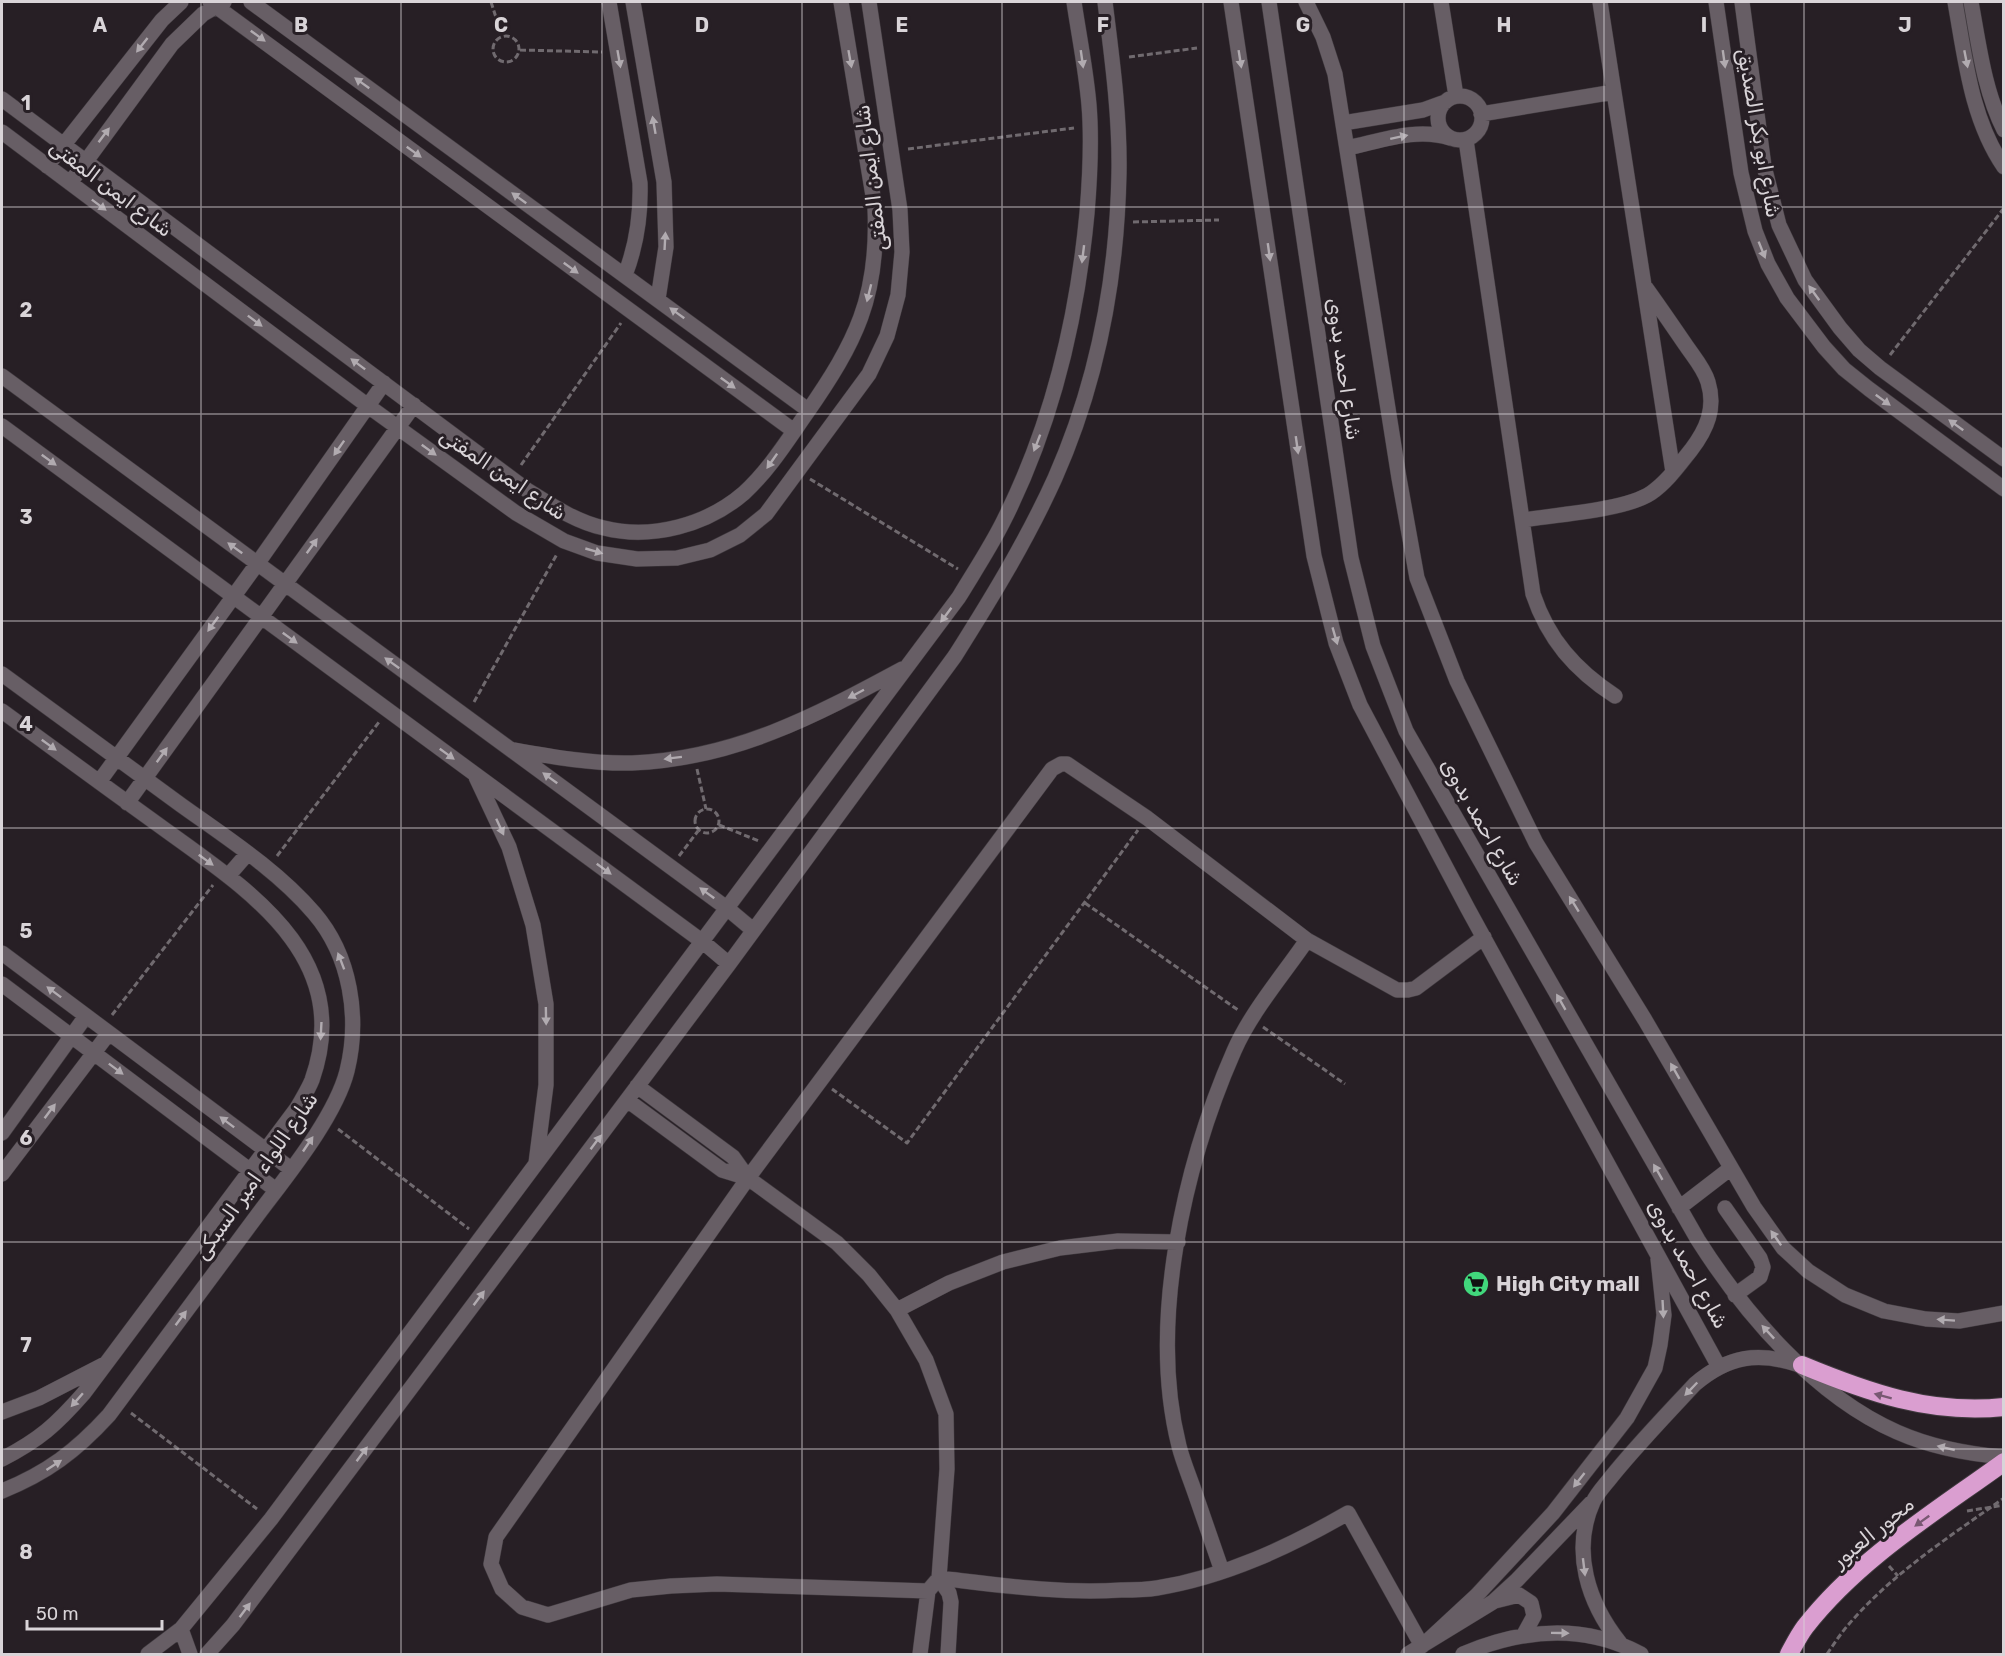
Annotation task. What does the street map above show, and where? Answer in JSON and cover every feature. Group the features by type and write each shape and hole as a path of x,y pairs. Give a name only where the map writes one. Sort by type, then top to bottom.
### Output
{"highway":[{"path":"1802,1365 1879,1395 1917,1404 1956,1408 2004,1407"},
{"name":"محور العبور","path":"1789,1654 1804,1628 1842,1586 1890,1545 2004,1462"}],"street":[{"path":"47,166 162,20 181,2"},
{"path":"251,2 808,410"},
{"path":"609,2 640,183 641,208 638,234 625,275"},
{"path":"633,2 664,182 666,247 658,299"},
{"name":"شارع ايمن المفتى","path":"2,99 511,478 563,513 603,528 633,532 663,530 693,523 720,510 743,494 766,471 852,341 865,309 873,276 877,242 875,208 841,2"},
{"name":"شارع ايمن المفتى","path":"2,132 368,406 516,513 564,541 597,553 637,560 677,558 710,550 740,535 766,514 869,374 887,336 898,295 902,252 900,210 868,2"},
{"path":"148,1654 181,1629 271,1519 959,597 1003,522 1037,442 1057,381 1073,317 1083,253 1089,188 1090,126 1089,104 1074,2"},
{"path":"207,1654 233,1625 729,964 955,656 995,592 1040,510 1068,448 1090,381 1106,312 1116,243 1119,172 1117,102 1105,2"},
{"name":"شارع احمد بدوى","path":"1231,2 1314,556 1336,643 1360,705 1719,1366"},
{"name":"شارع احمد بدوى","path":"1269,2 1351,558 1372,646 1406,731 1679,1208 1735,1295 1756,1320 1830,1392 1862,1414 1896,1432 1942,1448 2004,1457"},
{"path":"1306,2 1323,37 1335,74 1417,578 1457,681 1536,843 1645,1020 1754,1207 1783,1248 1808,1271 1845,1295 1884,1311 1959,1321 2004,1313"},
{"path":"1441,2 1451,99"},
{"path":"1600,2 1673,472"},
{"name":"شارع ابو بكر الصديق","path":"1716,2 1741,174 1755,231 1768,264 1787,298 1824,347 1844,369 2004,489"},
{"name":"شارع ابو بكر الصديق","path":"1742,2 1764,166 1779,225 1805,280 1858,350 2004,459"},
{"path":"1955,2 1972,90 1983,128 2004,167"},
{"path":"1971,2 1985,82 2004,130"},
{"path":"70,183 172,44 217,3 302,69 794,431"},
{"path":"302,69 316,49"},
{"path":"1481,114 1614,92"},
{"path":"1343,123 1411,112 1451,99 1468,98 1474,101 1481,114 1480,128 1476,134 1466,140 1416,133 1347,148"},
{"path":"1450,138 1441,130 1438,118 1441,107 1451,99"},
{"path":"1466,140 1533,594 1546,627 1568,658 1590,679 1614,696"},
{"path":"1523,520 1636,501 1650,494 1673,472 1707,426 1711,411 1711,395 1707,380 1700,366 1643,284"},
{"path":"2,376 728,909 753,930"},
{"path":"99,782 257,564 384,383"},
{"path":"128,803 414,405"},
{"path":"2,426 703,942 729,964"},
{"path":"510,750 572,760 632,763 726,750 762,738 833,706 908,666"},
{"name":"شارع اللواء امير السبكى","path":"2,674 248,853 293,891 316,915 334,943 346,974 353,1007 353,1040 346,1073 334,1104 276,1190 118,1403 85,1441 57,1463 27,1481 2,1491"},
{"name":"شارع اللواء امير السبكى","path":"2,711 226,874 270,913 291,936 307,962 317,991 320,1011 319,1052 311,1081 297,1108 106,1363 59,1422 29,1445 2,1459"},
{"path":"928,1592 717,1584 671,1586 631,1590 548,1615 522,1607 501,1589 491,1564 496,1537 748,1178 1056,766 1067,764 1147,818 1307,940 1397,990 1416,988 1484,937"},
{"path":"475,774 513,858 533,925 546,1004 546,1085 536,1165"},
{"path":"226,874 248,853"},
{"path":"1222,1571 1179,1446 1170,1396 1167,1344 1170,1293 1185,1192 1234,1049 1307,940"},
{"path":"2,953 291,1169"},
{"path":"2,984 276,1190"},
{"path":"4,1124 86,1016"},
{"path":"2,1174 94,1053 105,1031"},
{"path":"637,1086 733,1157 748,1178 837,1243 869,1275 897,1310 926,1360 946,1414 947,1469 939,1578 928,1592 920,1654"},
{"path":"627,1100 722,1170 748,1178"},
{"path":"1679,1208 1731,1168"},
{"path":"1725,1209 1760,1258 1763,1268 1760,1277 1735,1295"},
{"path":"897,1310 960,1279 1003,1262 1060,1248 1118,1241 1178,1242"},
{"path":"1422,1646 1477,1595 1554,1513 1627,1418 1642,1393 1654,1368 1664,1315 1657,1251"},
{"path":"1408,1654 1493,1602 1517,1580 1593,1501 1622,1464 1695,1384 1719,1366 1732,1361 1760,1357 1802,1365"},
{"path":"2,1412 39,1398 106,1363"},
{"path":"1593,1501 1584,1531 1584,1571 1592,1597 1608,1628 1620,1643"},
{"path":"939,1578 1077,1592 1156,1588 1222,1571 1275,1551 1312,1534 1348,1513 1422,1646"},
{"path":"939,1578 949,1593 951,1602 948,1654"},
{"path":"1493,1602 1519,1596 1531,1603 1534,1616 1523,1636"},
{"path":"181,1629 190,1654"},
{"path":"1472,1653 1523,1636 1557,1632 1589,1635 1620,1643 1641,1654"}],"path":[{"path":"491,2 502,36"},
{"path":"502,36 512,37 520,50 510,62 496,58 493,53 494,43 502,36"},
{"path":"1112,59 1197,48"},
{"path":"520,50 617,52"},
{"path":"891,152 1090,126"},
{"path":"1880,368 2004,208"},
{"path":"1117,222 1219,220"},
{"path":"511,478 630,311"},
{"path":"799,472 971,577"},
{"path":"466,717 564,541"},
{"path":"267,869 388,710"},
{"path":"694,756 706,809"},
{"path":"698,831 694,822 701,810 715,812 719,825"},
{"path":"820,1081 907,1143 1147,818"},
{"path":"719,825 774,847"},
{"path":"698,831 710,833 719,825"},
{"path":"671,867 698,831"},
{"path":"105,1031 226,874"},
{"path":"1085,903 1346,1084"},
{"path":"325,1119 481,1238"},
{"path":"118,1403 271,1519"},
{"path":"1827,1654 1848,1625 1876,1595 1950,1535 2004,1498"}],"place":[{"name":"High City mall","path":"1476,1284"}]}
